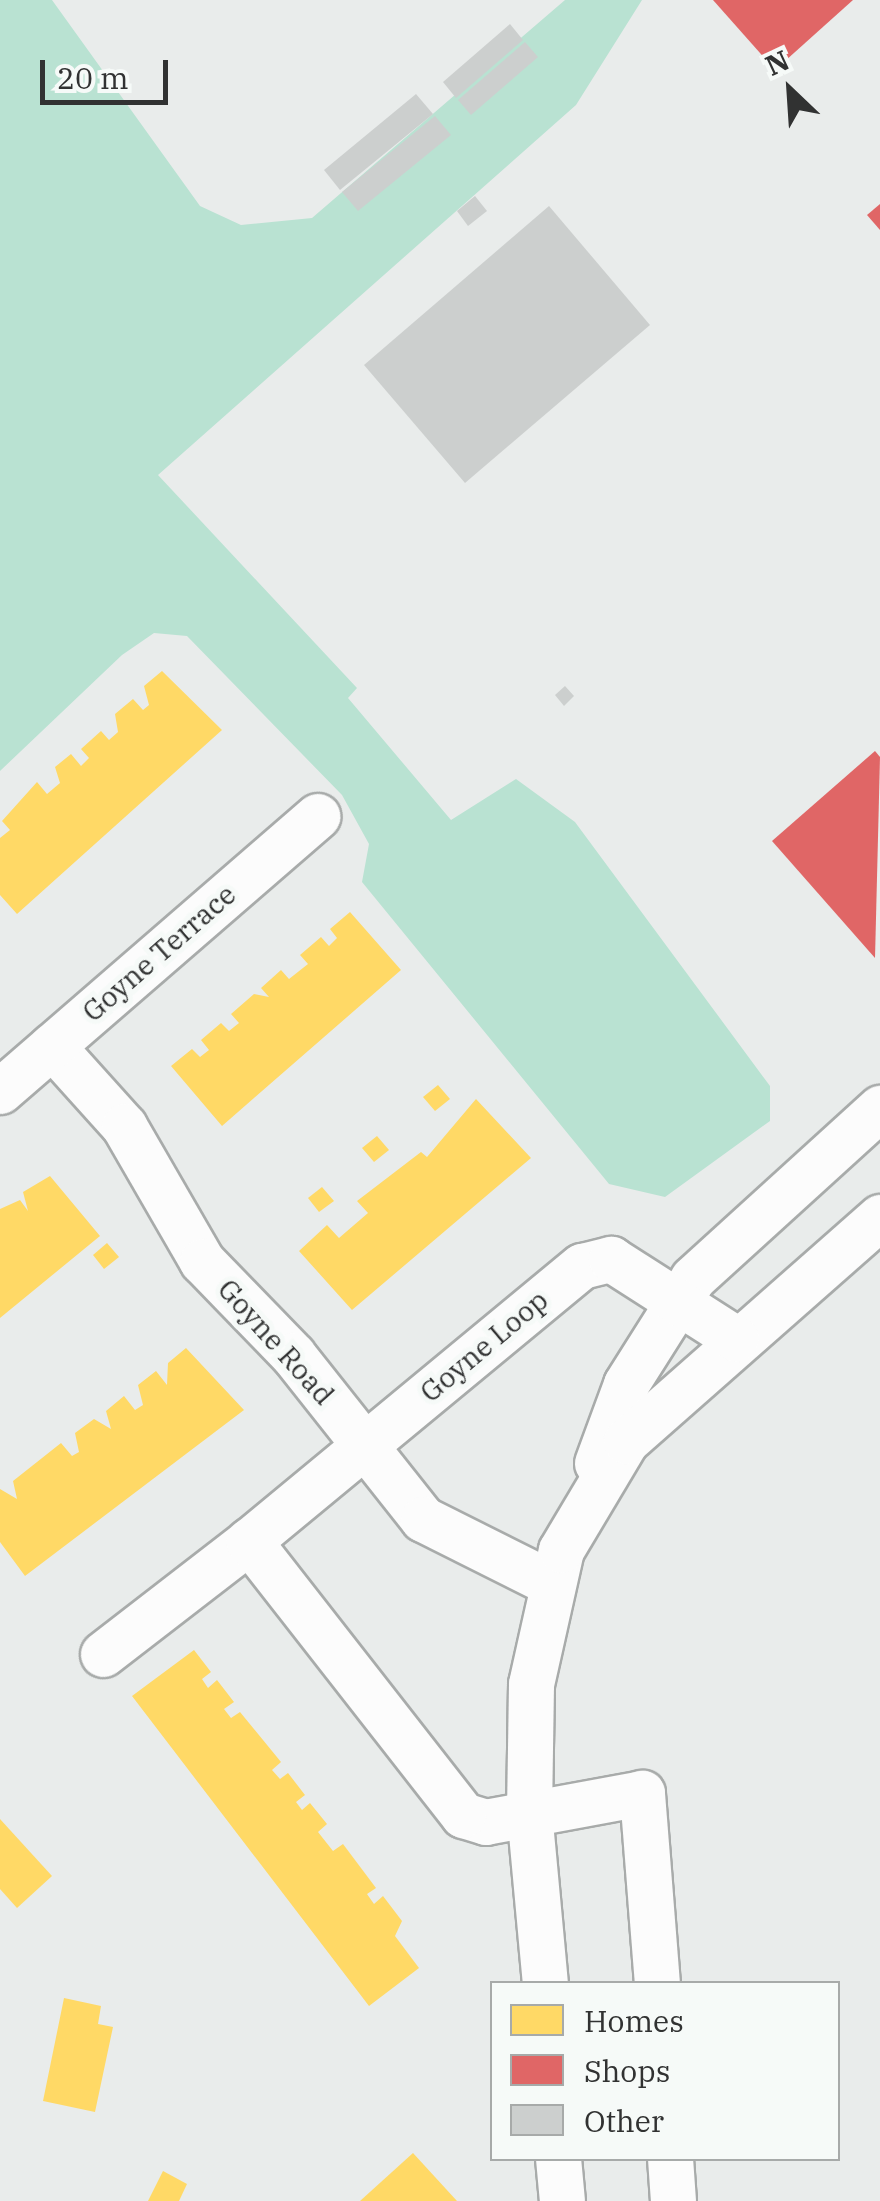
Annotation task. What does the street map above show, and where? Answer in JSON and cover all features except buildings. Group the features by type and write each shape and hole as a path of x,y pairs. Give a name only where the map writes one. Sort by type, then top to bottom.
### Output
{"street":[{"name":"Goyne Terrace","path":"0,1091 318,816"},
{"name":"Goyne Road","path":"52,1046 124,1126 202,1262 448,1538 551,1583"},
{"path":"545,1981 529,1812 530,1684 551,1583 589,1494 626,1384 678,1300 730,1240 880,1108"},
{"path":"589,1494 626,1441 736,1339 880,1216"},
{"name":"Goyne Loop","path":"103,1654 249,1541 582,1266 611,1258 736,1339"},
{"path":"249,1541 462,1815 486,1822 642,1793 657,1981"},
{"path":"558,2161 562,2201"},
{"path":"670,2161 672,2201"}],"green space":[{"path":"0,0 52,0 200,206 241,225 312,218 565,0 642,0 576,105 158,475 357,688 348,698 451,820 516,779 575,822 770,1086 770,1121 665,1197 609,1184 362,882 369,844 342,795 187,636 154,633 122,655 0,771"}]}
